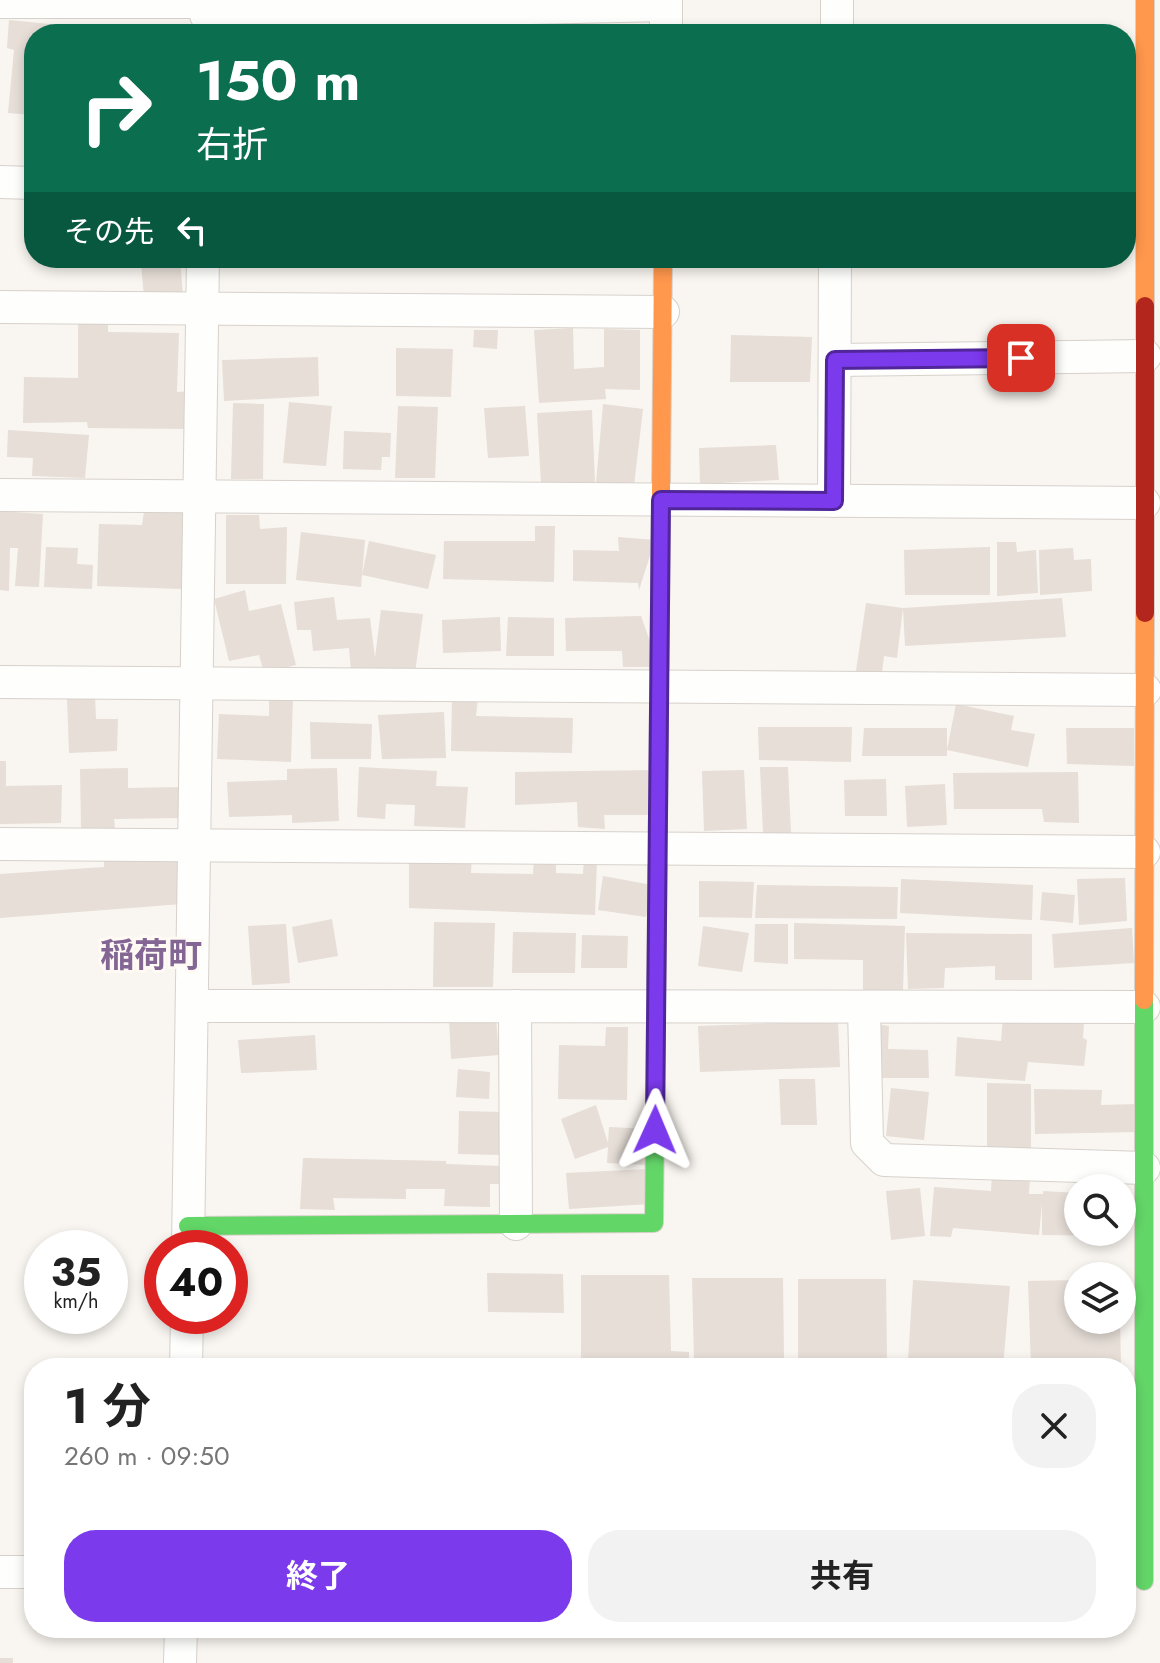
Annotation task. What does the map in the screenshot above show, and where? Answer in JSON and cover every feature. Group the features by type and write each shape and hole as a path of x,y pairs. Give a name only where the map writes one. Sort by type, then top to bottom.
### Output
{"street":[{"path":"837,0 837,24"},
{"path":"1136,40 1145,0"},
{"path":"0,2 206,13 666,13"},
{"path":"0,182 24,183"},
{"path":"1136,206 1145,356 1143,1581"},
{"path":"188,1230 203,268"},
{"path":"248,1235 516,1224 654,1223 663,268"},
{"path":"834,501 835,268"},
{"path":"0,307 663,312"},
{"path":"835,360 1145,356"},
{"path":"0,495 1144,503"},
{"path":"0,682 1145,690"},
{"path":"0,844 1144,852"},
{"path":"192,1006 1144,1007"},
{"path":"515,1006 516,1224"},
{"path":"864,1007 867,1143 884,1160 1144,1168"},
{"path":"186,1358 187,1334"},
{"path":"0,1572 24,1572"},
{"path":"180,1663 181,1638"}],"building":[{"path":"9,20 50,24 24,24 24,114 8,113 14,50 7,48"},
{"path":"141,268 181,268 183,295 144,298"},
{"path":"78,323 108,324 108,332 179,333 177,392 192,391 191,429 88,428 87,422 23,423 24,377 78,378"},
{"path":"573,328 574,369 604,367 604,329 640,330 640,390 605,389 606,399 539,403 534,330"},
{"path":"474,330 498,330 497,349 473,347"},
{"path":"731,335 812,337 810,382 730,382"},
{"path":"396,348 453,349 451,397 396,396"},
{"path":"318,357 319,396 224,401 222,360"},
{"path":"289,402 332,406 326,466 283,463"},
{"path":"233,403 264,404 263,479 231,479"},
{"path":"603,404 643,409 634,486 596,483"},
{"path":"398,406 438,407 435,478 395,478"},
{"path":"525,406 529,456 488,458 484,408"},
{"path":"592,410 595,482 541,484 537,413"},
{"path":"8,430 89,435 85,478 32,476 33,458 7,457"},
{"path":"344,431 391,433 390,457 382,457 381,470 343,469"},
{"path":"776,445 779,480 700,484 699,448"},
{"path":"0,511 43,514 39,587 15,586 18,548 10,548 9,591 0,590"},
{"path":"144,512 184,513 183,589 97,586 99,524 142,525"},
{"path":"226,515 259,515 260,529 287,527 286,584 226,584"},
{"path":"535,526 555,526 554,582 443,579 444,541 535,541"},
{"path":"301,532 365,540 361,587 296,580"},
{"path":"618,537 655,540 639,590 638,583 573,581 573,550 619,551"},
{"path":"369,541 436,555 428,589 362,575"},
{"path":"997,542 1016,542 1017,552 1036,550 1038,593 997,596"},
{"path":"46,547 78,548 77,564 93,565 92,589 44,587"},
{"path":"990,547 990,595 905,595 904,550"},
{"path":"1073,548 1074,560 1091,559 1092,591 1040,595 1039,550"},
{"path":"245,590 249,611 281,604 296,665 264,673 259,655 229,661 214,599"},
{"path":"334,597 337,620 370,618 375,658 381,610 423,614 415,673 374,668 351,671 349,648 313,651 311,630 297,630 294,602"},
{"path":"1062,598 1066,637 905,646 903,608"},
{"path":"866,603 903,608 897,658 884,656 882,673 856,671"},
{"path":"641,616 659,667 623,667 622,651 566,651 565,618"},
{"path":"500,617 501,651 443,653 442,620"},
{"path":"508,617 554,618 554,656 506,656"},
{"path":"95,696 96,719 118,719 117,751 69,753 67,697"},
{"path":"269,696 293,697 291,762 217,759 219,714 269,716"},
{"path":"452,698 478,698 476,716 573,718 572,753 451,751"},
{"path":"956,704 1014,716 1011,730 1035,734 1028,767 947,750"},
{"path":"444,712 446,758 382,759 378,715"},
{"path":"310,722 372,724 371,759 311,759"},
{"path":"758,727 852,727 851,762 759,760"},
{"path":"864,728 947,728 947,756 862,756"},
{"path":"1066,728 1134,728 1134,766 1067,764"},
{"path":"0,761 6,761 6,786 62,785 61,823 0,824"},
{"path":"359,767 437,771 436,786 468,787 465,828 414,826 415,805 386,804 385,819 357,817"},
{"path":"760,767 788,767 791,833 763,833"},
{"path":"128,768 128,788 184,787 184,818 114,819 115,828 81,828 80,769"},
{"path":"337,768 339,821 292,823 292,815 229,817 227,782 287,780 287,769"},
{"path":"655,770 656,815 604,815 605,829 578,827 577,802 515,805 515,772"},
{"path":"744,770 747,829 704,831 702,771"},
{"path":"1078,772 1079,823 1044,822 1042,809 954,809 953,773"},
{"path":"886,779 887,816 845,816 844,780"},
{"path":"945,784 947,825 907,827 905,786"},
{"path":"409,854 472,857 471,873 533,874 534,856 556,856 556,873 583,874 584,858 597,859 595,915 409,908"},
{"path":"177,855 182,904 0,918 0,874 104,867 104,861"},
{"path":"603,876 652,885 646,917 598,910"},
{"path":"1125,878 1127,921 1079,925 1077,879"},
{"path":"901,879 1033,885 1032,920 900,913"},
{"path":"699,881 754,882 752,918 699,917"},
{"path":"757,885 898,887 897,919 755,918"},
{"path":"1042,892 1075,895 1073,923 1040,920"},
{"path":"332,919 338,956 298,963 292,927"},
{"path":"434,922 495,923 493,987 433,987"},
{"path":"794,923 905,926 903,990 863,990 863,960 794,959"},
{"path":"286,924 290,983 252,985 248,926"},
{"path":"755,924 788,924 788,964 754,962"},
{"path":"703,926 749,933 742,972 698,966"},
{"path":"1132,928 1134,963 1054,968 1052,934"},
{"path":"513,932 576,933 575,973 512,973"},
{"path":"906,933 1032,934 1032,980 995,980 995,966 945,968 944,988 908,989"},
{"path":"582,935 628,936 627,968 581,968"},
{"path":"1003,1016 1084,1023 1083,1038 1087,1040 1084,1066 1028,1062 1025,1081 955,1076 957,1037 1001,1041"},
{"path":"449,1018 496,1018 499,1055 451,1059"},
{"path":"838,1021 840,1067 700,1072 698,1026"},
{"path":"876,1024 889,1026 888,1049 928,1050 929,1078 874,1078"},
{"path":"606,1027 628,1027 627,1100 558,1099 559,1045 605,1046"},
{"path":"315,1035 317,1070 241,1073 238,1040"},
{"path":"458,1069 490,1072 489,1099 456,1097"},
{"path":"779,1079 815,1079 817,1125 781,1125"},
{"path":"987,1083 1031,1084 1031,1149 987,1149"},
{"path":"891,1088 929,1092 924,1140 886,1136"},
{"path":"1034,1089 1102,1090 1101,1105 1138,1104 1138,1132 1035,1134"},
{"path":"596,1105 608,1143 609,1127 651,1129 649,1165 607,1163 608,1147 575,1159 561,1119"},
{"path":"459,1111 502,1112 502,1155 458,1154"},
{"path":"303,1158 446,1161 446,1164 502,1166 501,1184 490,1184 490,1207 444,1206 445,1189 406,1189 406,1199 333,1198 335,1210 300,1209"},
{"path":"647,1169 650,1204 569,1209 566,1173"},
{"path":"992,1172 1030,1176 1029,1194 1064,1192 1064,1235 1042,1235 1042,1203 1039,1235 953,1228 951,1237 930,1236 934,1187 991,1191"},
{"path":"920,1188 925,1236 891,1240 886,1191"},
{"path":"487,1273 563,1274 564,1313 488,1312"},
{"path":"581,1275 669,1275 671,1351 689,1352 689,1358 581,1358"},
{"path":"692,1278 783,1278 784,1358 694,1358"},
{"path":"798,1279 886,1279 887,1358 798,1358"},
{"path":"913,1280 1010,1286 1004,1358 908,1358"},
{"path":"1064,1280 1064,1334 1120,1334 1121,1358 1031,1358 1028,1281"},
{"path":"0,1658 13,1658 13,1663 0,1663"}],"traffic: fast":[{"path":"1144,1000 1144,1581"},
{"path":"188,1226 654,1223 656,1014"}],"traffic: slow":[{"path":"1145,0 1145,306"},
{"path":"660,607 663,268"},
{"path":"1144,1000 1145,613"}],"traffic: jam":[{"path":"1145,306 1145,613"},
{"path":"656,1014 660,607"}],"district":[{"name":"稲荷町","path":"151,955"}],"route":[{"path":"655,1130 661,500 834,501 835,360 1021,358"}]}
